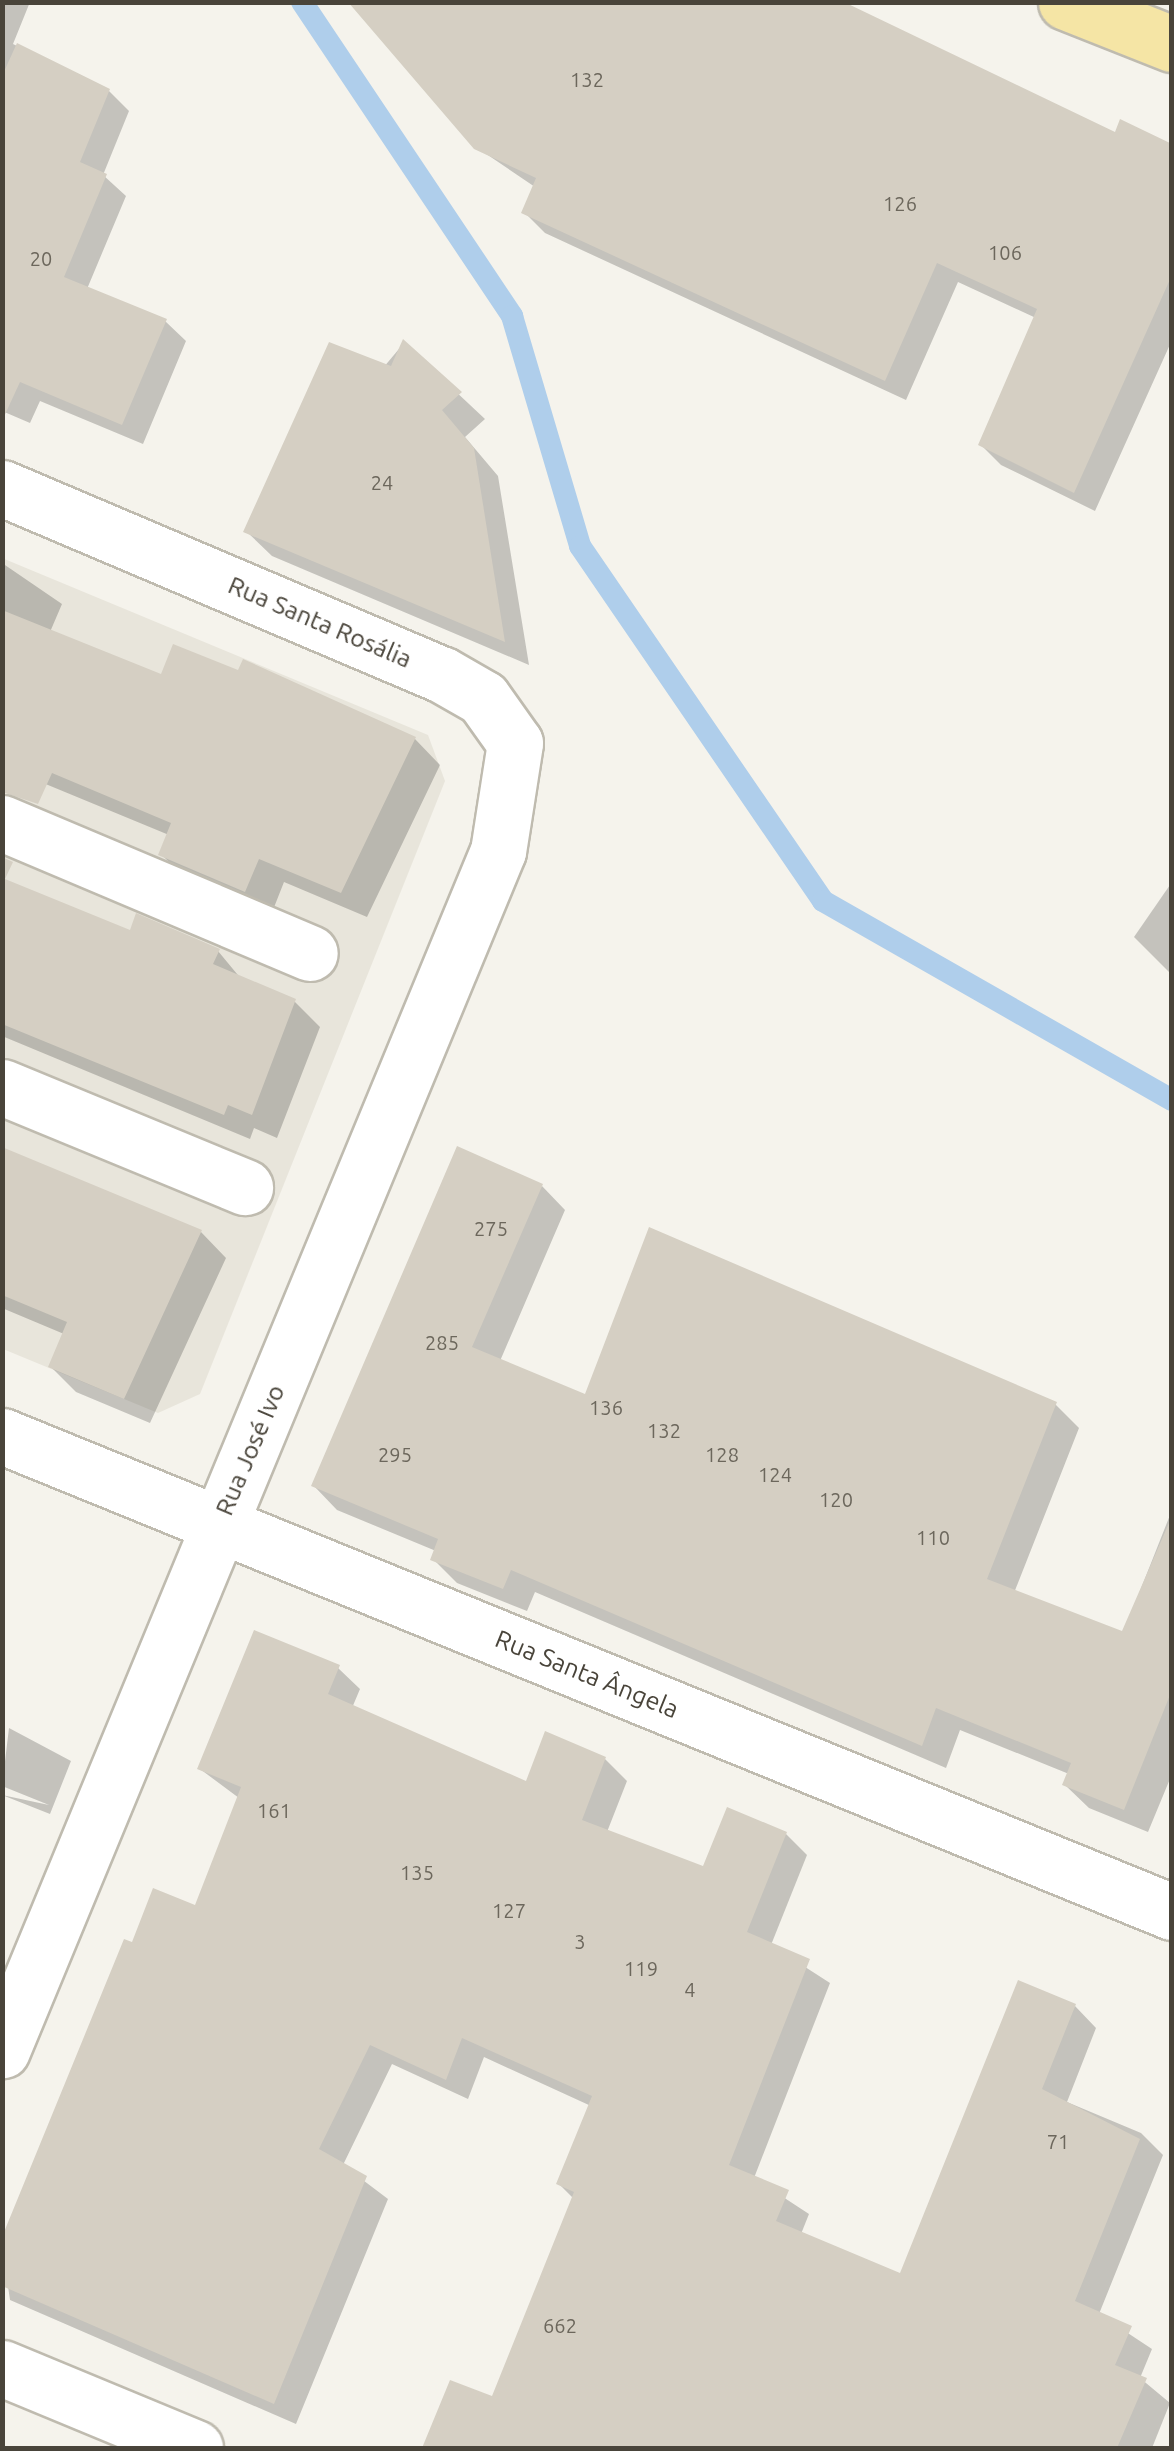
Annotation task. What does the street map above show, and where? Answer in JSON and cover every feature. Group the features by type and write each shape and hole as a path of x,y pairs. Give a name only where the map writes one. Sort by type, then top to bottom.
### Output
{"main road":[{"path":"1066,2 1172,44"}],"street":[{"name":"Rua Santa Rosália","path":"2,488 483,698 515,742 498,851"},
{"path":"2,824 310,953"},
{"name":"Rua José Ivo","path":"2,2050 498,851"},
{"path":"2,1087 245,1187"},
{"name":"Rua Santa Ângela","path":"2,1436 1172,1912"},
{"path":"2,2368 194,2448"}],"shaded area":[{"path":"2,558 428,735 445,781 200,1394 158,1413 3,1349"}],"building":[{"path":"348,2 844,2 1115,132 1120,119 1172,144 1172,275 1074,493 978,445 1037,309 937,263 885,381 521,213 536,178 474,149"},
{"path":"17,43 110,89 80,162 107,174 64,277 167,319 122,425 20,382 2,421 2,76"},
{"path":"403,339 462,392 442,410 474,448 505,642 243,532 329,342 391,366"},
{"path":"2,610 161,674 173,644 238,670 243,659 416,737 341,893 259,859 245,892 158,855 171,823 52,773 38,804 2,792"},
{"path":"2,857 13,862 5,879 130,930 136,913 220,949 213,964 296,999 252,1115 228,1105 224,1115 2,1024"},
{"path":"457,1146 543,1184 472,1347 585,1394 649,1227 1057,1402 987,1579 1122,1631 1172,1516 1172,1690 1124,1810 1062,1785 1071,1763 936,1708 922,1746 511,1570 503,1589 430,1560 438,1539 311,1486"},
{"path":"2,1147 202,1230 124,1399 48,1367 67,1322 2,1295"},
{"path":"254,1630 340,1665 328,1694 526,1781 545,1731 606,1757 582,1820 703,1866 727,1807 787,1832 747,1932 810,1959 729,2165 789,2190 776,2221 900,2273 1018,1980 1076,2004 1042,2089 1140,2139 1075,2301 1132,2326 1115,2365 1147,2378 1117,2448 422,2448 450,2380 492,2396 574,2192 556,2184 592,2096 462,2038 446,2080 370,2045 319,2149 367,2176 274,2404 2,2286 2,2237 124,1939 132,1942 153,1888 195,1905 241,1787 197,1769"}],"waterway":[{"path":"302,2 512,316 580,546 823,901 1172,1100"}]}
